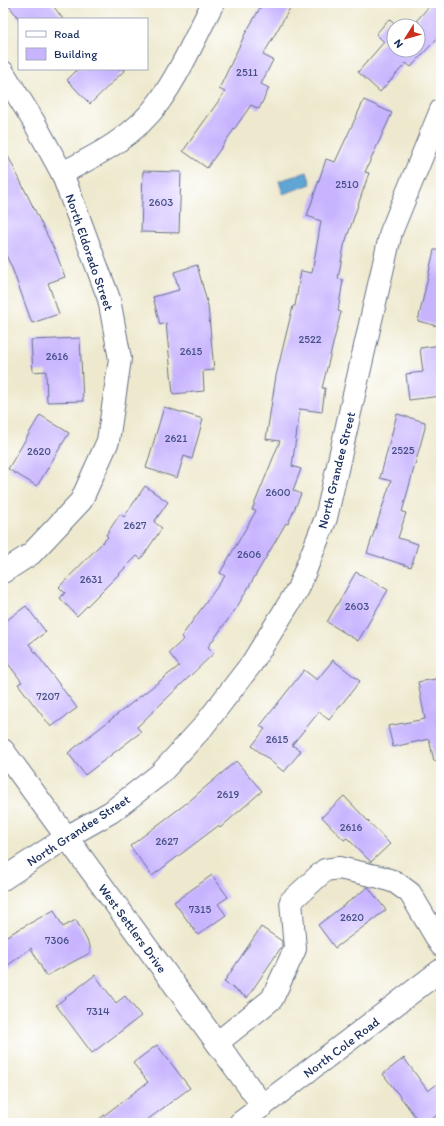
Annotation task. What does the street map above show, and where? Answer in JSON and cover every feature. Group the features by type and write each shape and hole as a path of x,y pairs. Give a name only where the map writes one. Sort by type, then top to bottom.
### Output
{"street":[{"path":"62,173 106,150 135,128 159,103 180,67 213,3"},
{"name":"North Eldorado Street","path":"3,72 34,122 62,173 109,299 120,359 108,442 81,501 31,554 3,572"},
{"name":"North Grandee Street","path":"3,878 66,837 111,812 160,774 202,728 252,663 298,589 326,518 391,232 441,110"},
{"name":"West Settlers Drive","path":"3,750 263,1106"},
{"path":"217,1043 272,999 295,949 291,901 325,870 339,868 396,882 410,894 441,945"},
{"name":"North Cole Road","path":"240,1123 441,970"}],"water":[{"path":"307,172 311,184 283,194 279,181"}],"building":[{"path":"7,3 51,3 62,18 18,18"},
{"path":"263,3 293,3 263,55 273,60 261,84 269,88 259,109 251,105 207,168 183,151 225,92 219,89 245,34"},
{"path":"432,3 441,3 441,34 426,50 426,18 419,18"},
{"path":"386,22 386,58 419,58 411,67 406,63 380,92 358,72 384,42 376,34"},
{"path":"77,70 125,70 90,104 67,80"},
{"path":"364,100 392,113 365,172 369,173 344,246 338,279 343,280 338,311 341,312 322,388 325,388 322,412 300,409 292,466 301,469 293,490 301,494 288,524 286,523 237,607 208,647 214,653 137,727 141,732 85,775 68,753 179,666 169,653 184,639 181,637 225,576 220,573 256,511 252,510 280,441 266,439 276,376 293,306 295,306 301,271 312,273 321,221 307,216 326,159 335,162"},
{"path":"3,146 56,253 65,277 48,283 59,314 32,323 12,268 3,249"},
{"path":"143,171 181,172 179,233 141,232"},
{"path":"434,250 441,250 441,327 418,321"},
{"path":"197,265 208,306 214,370 203,371 204,391 173,394 166,323 160,325 153,297 179,290 174,272"},
{"path":"80,338 83,401 47,402 46,371 33,372 31,340"},
{"path":"441,345 441,396 409,400 406,374 423,372 420,348"},
{"path":"164,407 203,419 192,459 184,456 177,478 146,468"},
{"path":"397,414 425,422 425,428 402,512 406,513 398,538 418,544 411,567 367,553 391,481 380,478"},
{"path":"40,415 69,433 37,486 8,469"},
{"path":"145,486 168,502 154,522 162,528 141,559 137,556 77,616 60,598 65,593 59,587 108,537 106,535 120,514 124,517"},
{"path":"356,572 388,590 358,641 327,622"},
{"path":"26,606 46,632 29,644 77,708 51,727 18,684 22,682 3,657 3,623"},
{"path":"333,660 360,681 329,720 319,712 292,745 301,751 284,772 252,746 265,729 260,726 304,670 317,680"},
{"path":"441,678 441,760 434,761 429,739 393,747 388,726 425,719 418,682"},
{"path":"236,761 262,791 220,828 218,826 152,876 130,846 188,802"},
{"path":"344,796 390,844 371,862 347,838 344,840 322,817"},
{"path":"212,875 228,897 218,904 226,915 198,935 174,902"},
{"path":"368,887 386,910 335,948 318,925"},
{"path":"54,910 63,927 76,920 90,946 90,953 46,976 31,948 3,969 3,938"},
{"path":"261,927 282,941 282,946 247,998 224,982"},
{"path":"95,975 116,1003 125,996 141,1016 92,1053 56,1005"},
{"path":"157,1045 190,1088 143,1123 94,1123 148,1082 133,1063"},
{"path":"404,1058 428,1091 441,1081 441,1112 427,1123 420,1123 383,1074"}]}
